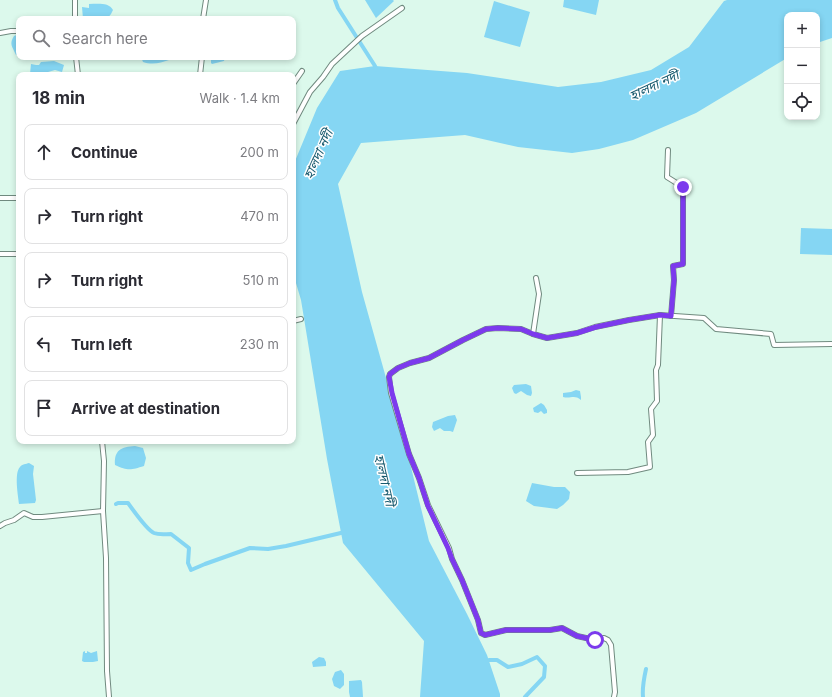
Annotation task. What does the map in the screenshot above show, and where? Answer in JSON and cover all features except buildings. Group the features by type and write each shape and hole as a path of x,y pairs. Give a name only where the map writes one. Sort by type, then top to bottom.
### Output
{"street":[{"path":"75,0 75,16"},
{"path":"203,16 206,0"},
{"path":"296,118 310,92 332,64 362,36 402,8"},
{"path":"0,33 16,31"},
{"path":"76,60 78,72"},
{"path":"200,72 202,60"},
{"path":"296,80 302,71"},
{"path":"668,150 667,177 683,187 683,264 673,266 674,280 671,316"},
{"path":"0,198 16,198"},
{"path":"0,254 16,254"},
{"path":"533,334 539,294 536,278"},
{"path":"577,473 628,472 650,467 648,442 653,435 651,409 657,401 656,370 658,366 660,315"},
{"path":"614,697 615,692 611,646 608,640 604,638 595,640 577,636 562,628 550,630 506,630 485,635 481,633 478,620 462,580 428,506 409,454 392,393 389,377 390,374 398,368 410,363 429,358 486,329 521,329 547,338 577,333 596,327 629,320 660,315 704,318 716,329 771,334 774,345 832,344"},
{"path":"296,320 301,319"},
{"path":"102,444 104,461 103,511 106,558 107,671 109,697"},
{"path":"0,526 14,520 24,512 33,517 42,517 103,511"}],"water":[{"path":"365,0 393,0 394,1 376,18"},
{"path":"564,0 599,0 596,15 563,7"},
{"name":"হালদা নদী","path":"727,0 832,0 832,38 820,42 820,12 784,12 784,60 696,113 633,140 599,149 572,153 518,147 465,135 361,143 338,184 362,292 408,455 429,541 487,655 500,694 500,697 420,697 424,641 343,543 327,459 301,300 296,283 296,159 317,108 340,71 375,66 467,73 558,87 601,82 651,70 689,47 724,1"},
{"path":"494,1 530,12 520,47 484,37"},
{"path":"89,4 99,4 109,6 113,10 109,16 83,16 82,7 89,8"},
{"path":"16,35 16,55 12,45 14,36"},
{"path":"142,60 169,60 160,63 143,62"},
{"path":"211,60 224,60 212,64"},
{"path":"54,61 64,65 62,72 55,70 48,72 30,72 31,64 39,65 41,62"},
{"path":"801,228 832,229 832,255 800,254"},
{"path":"526,384 531,386 531,396 521,391 516,394 514,393 512,388 514,385"},
{"path":"576,390 580,391 581,400 574,397 563,397 563,393"},
{"path":"541,403 547,410 547,413 544,414 541,411 538,413 534,412 533,408"},
{"path":"455,415 457,420 453,432 444,431 440,428 434,431 432,427 433,422"},
{"path":"135,446 143,448 146,458 144,466 130,469 115,465 116,456 119,450 126,447"},
{"path":"29,463 34,466 33,474 36,500 35,503 19,504 17,474 21,466"},
{"path":"532,483 554,487 565,487 570,492 569,499 557,509 534,506 526,501"},
{"path":"85,651 85,653 87,653 87,651 91,653 97,651 98,661 82,661 83,652"},
{"path":"319,657 324,658 326,666 313,667 312,662"},
{"path":"341,670 344,674 344,685 340,689 334,686 332,679 335,672"},
{"path":"361,680 363,697 350,697 349,681"}],"waterway":[{"path":"335,0 338,8 375,66 376,70"},
{"path":"116,504 128,503 140,520 151,531 158,534 171,534 189,548 188,563 191,570 250,548 268,549 286,546 345,532"},
{"path":"489,660 497,660 508,667 522,664 537,657 545,666 544,677 525,697"},
{"path":"643,697 646,669"}],"route":[{"path":"595,640 577,636 562,628 550,630 506,630 485,635 481,633 478,620 462,580 456,570 439,527 428,506 409,454 389,377 390,374 398,368 429,358 486,329 521,329 547,338 577,333 596,327 629,320 660,315 671,316 674,280 673,266 683,264 683,187"}]}
